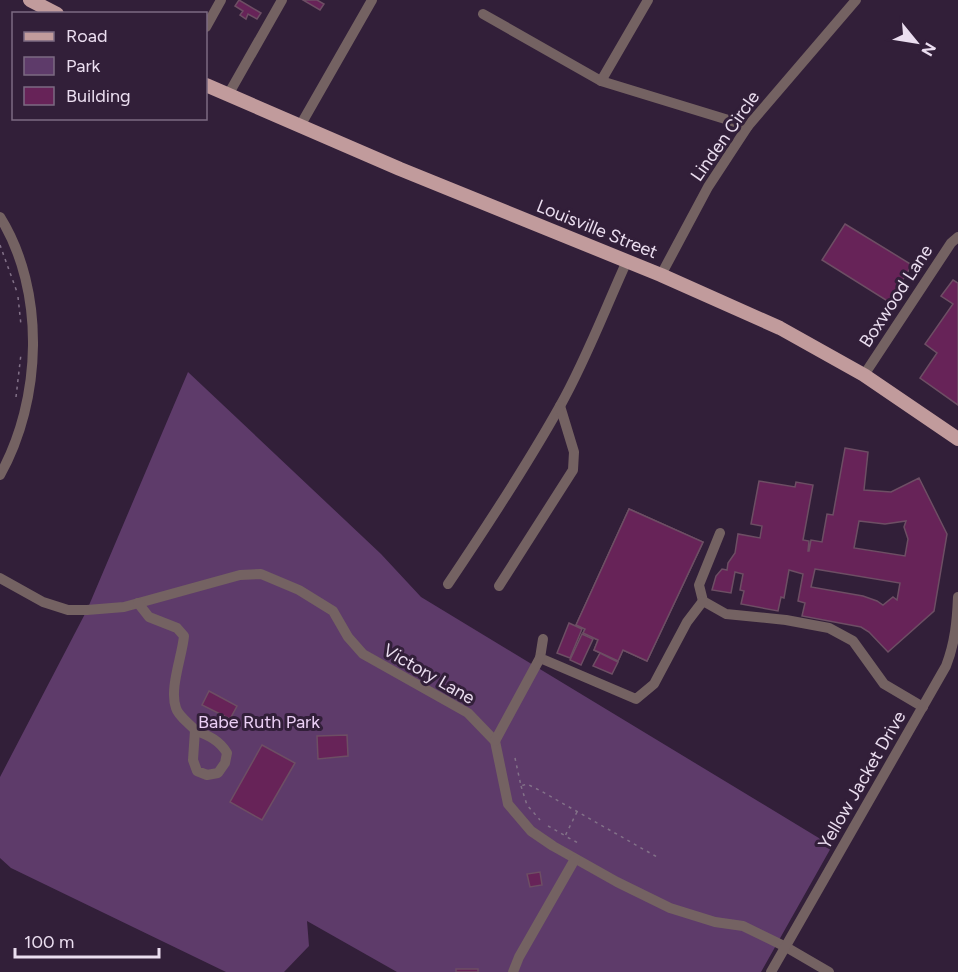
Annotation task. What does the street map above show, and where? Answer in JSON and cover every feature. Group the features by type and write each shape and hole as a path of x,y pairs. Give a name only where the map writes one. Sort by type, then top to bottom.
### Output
{"main road":[{"path":"38,2 54,12"},
{"name":"Louisville Street","path":"207,84 300,126 661,274 780,328 864,375 958,439"}],"street":[{"path":"207,25 221,0"},
{"path":"228,95 282,0"},
{"path":"300,126 372,0"},
{"path":"601,81 648,0"},
{"name":"Linden Circle","path":"661,274 708,187 748,126 856,0"},
{"path":"483,14 601,81 748,126"},
{"path":"0,217 20,261 29,299 34,339 30,384 21,428 0,475"},
{"name":"Boxwood Lane","path":"864,375 951,243 958,237"},
{"path":"448,584 494,515 560,406 579,370 627,261"},
{"path":"499,586 573,470 574,452 560,406"},
{"path":"720,533 699,585 703,601 726,614 786,620 829,628 853,641 884,684 923,707"},
{"name":"Victory Lane","path":"0,578 43,602 69,609 87,610 124,607 240,575 261,574 299,590 333,611 348,637 363,654 468,713 495,741"},
{"name":"Yellow Jacket Drive","path":"771,972 946,666 953,650 958,597"},
{"path":"540,658 636,699 654,684 687,622 703,601"},
{"path":"138,603 149,617 177,628 184,636 174,688 176,710 195,730"},
{"path":"543,639 540,658 495,741 508,804 531,831 575,859 670,908 715,922 743,926 829,972"},
{"path":"513,972 519,957 575,859"}],"path":[{"path":"0,245 17,293 22,332"},
{"path":"15,404 22,352"},
{"path":"515,758 527,805 540,820"},
{"path":"521,786 527,784 657,857"},
{"path":"565,836 578,812"},
{"path":"548,826 580,844"}],"green space":[{"name":"Babe Ruth Park","path":"188,372 381,554 421,597 832,846 761,972 397,972 307,921 309,946 284,972 226,972 11,868 0,858 0,777 87,610"}],"building":[{"path":"239,0 261,13 257,19 248,14 246,19 240,15 243,11 235,6"},
{"path":"303,0 317,0 324,4 320,10"},
{"path":"845,224 912,265 889,302 822,260"},
{"path":"953,280 958,283 958,405 920,378 937,353 925,344 953,304 941,296"},
{"path":"845,448 868,452 864,490 891,492 919,478 947,534 934,611 888,652 861,627 802,616 805,603 798,601 803,574 789,570 784,598 781,597 778,611 741,604 744,591 740,590 743,574 735,572 731,593 712,590 716,576 722,569 727,570 728,563 735,553 738,534 760,538 762,526 751,524 759,481 795,487 796,482 813,485 803,540 809,541 808,551 811,540 822,542 827,514 833,515","holes":["859,521 885,524 906,521 904,527 908,539 905,556 854,548","815,569 900,583 897,600 893,597 883,605 863,596 811,587"]},
{"path":"629,509 703,542 647,661 623,650 618,661 594,650 598,640 583,633 585,629 576,625"},
{"path":"629,509 703,542 647,661 623,650 618,661 594,650 598,640 583,633 585,629 576,625"},
{"path":"569,623 582,629 570,658 557,653"},
{"path":"582,634 593,639 581,665 570,660"},
{"path":"600,653 618,662 612,674 593,666"},
{"path":"209,691 237,706 230,719 202,705"},
{"path":"347,735 348,756 318,759 317,736"},
{"path":"262,745 295,763 262,820 230,802"},
{"path":"540,872 542,885 530,887 527,874"},
{"path":"456,969 478,969 478,972 456,972"}]}
